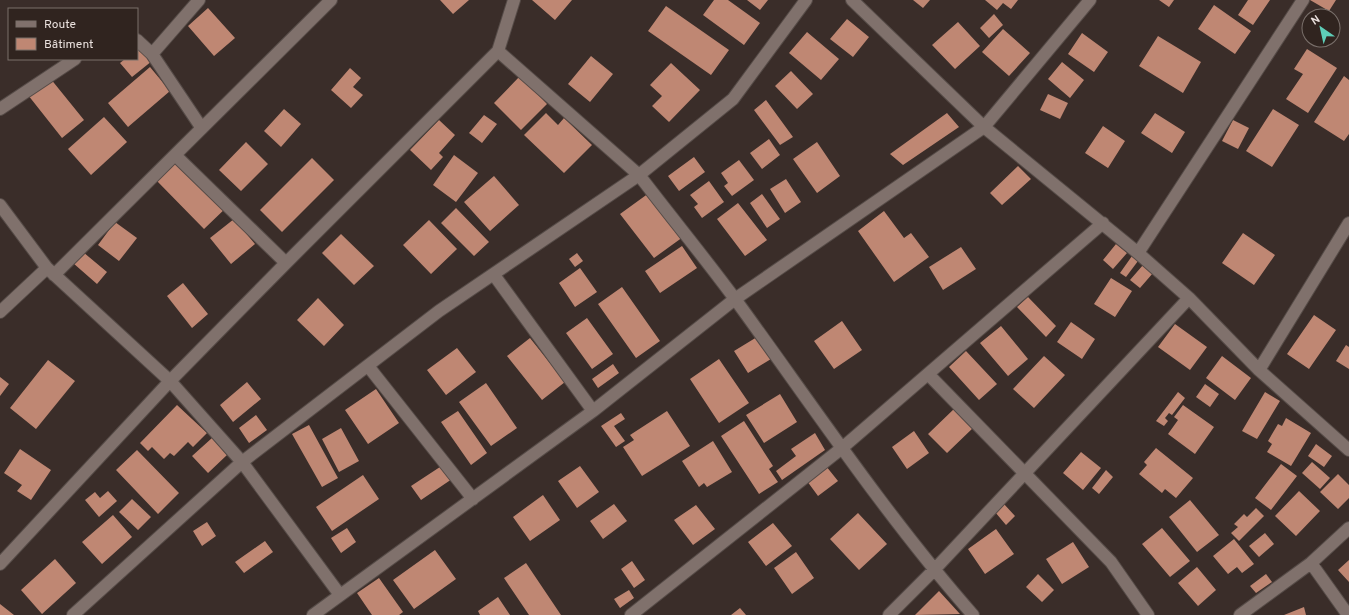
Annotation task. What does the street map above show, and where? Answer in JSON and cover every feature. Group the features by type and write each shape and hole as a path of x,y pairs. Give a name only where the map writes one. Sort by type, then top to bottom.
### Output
{"street":[{"path":"152,54 199,0"},
{"path":"0,312 51,271 175,155 201,127 331,0"},
{"path":"0,564 170,381 498,51 514,0"},
{"path":"73,615 242,462 439,311 494,276 639,175 733,99 806,0"},
{"path":"852,0 984,127 1138,252 1189,298 1259,370 1349,450"},
{"path":"313,615 593,411 735,299 984,127 1090,0"},
{"path":"1138,252 1303,0"},
{"path":"138,41 152,54 201,127"},
{"path":"498,51 639,175 735,299 842,448 934,570 973,615"},
{"path":"0,109 74,60"},
{"path":"175,155 286,263"},
{"path":"0,205 51,271 170,381 242,462 340,595"},
{"path":"631,615 842,448 1103,223"},
{"path":"1259,370 1349,223"},
{"path":"494,276 593,411"},
{"path":"889,615 934,570 1189,298"},
{"path":"368,366 473,498"},
{"path":"928,374 1026,472 1111,562 1148,615"},
{"path":"1240,615 1311,563 1349,528"},
{"path":"1311,563 1348,615"}],"building":[{"path":"440,0 469,0 453,14"},
{"path":"532,0 572,0 555,20"},
{"path":"714,0 728,0 760,23 744,45 703,15"},
{"path":"747,0 768,0 760,10"},
{"path":"913,0 930,0 923,8"},
{"path":"985,0 1018,0 1011,9 1003,3 997,10"},
{"path":"1159,0 1174,0 1169,7"},
{"path":"1248,0 1270,0 1253,25 1238,15"},
{"path":"1310,0 1336,0 1331,8 1324,8"},
{"path":"1214,5 1251,31 1235,54 1198,29"},
{"path":"666,6 729,50 711,75 648,31"},
{"path":"208,8 235,38 214,56 188,26"},
{"path":"994,14 1003,25 989,38 980,28"},
{"path":"847,19 869,37 853,57 830,39"},
{"path":"958,22 980,46 955,69 932,45"},
{"path":"1003,29 1030,53 1009,76 982,52"},
{"path":"807,32 839,59 821,80 789,53"},
{"path":"1082,33 1108,52 1094,72 1068,54"},
{"path":"1158,36 1201,62 1183,93 1139,66"},
{"path":"140,47 152,61 132,77 120,63 124,60 138,60 138,48"},
{"path":"1307,49 1337,68 1308,113 1286,99 1303,74 1294,69"},
{"path":"591,56 613,74 590,102 568,84"},
{"path":"1062,62 1084,80 1070,98 1048,79"},
{"path":"671,63 700,90 669,122 652,106 662,96 650,85"},
{"path":"150,67 170,91 128,127 108,103"},
{"path":"350,68 361,78 353,87 363,95 351,108 331,90"},
{"path":"791,71 813,94 797,109 775,86"},
{"path":"520,76 547,104 521,130 494,103"},
{"path":"1344,76 1349,80 1349,134 1344,141 1314,122"},
{"path":"50,78 84,120 62,138 28,95"},
{"path":"1048,94 1068,103 1060,119 1040,110"},
{"path":"766,100 793,137 780,145 754,110"},
{"path":"284,109 301,124 281,147 264,131"},
{"path":"1273,109 1299,125 1272,167 1246,151"},
{"path":"546,113 558,125 564,118 592,145 564,173 524,135"},
{"path":"947,113 959,127 903,165 890,154"},
{"path":"1155,113 1185,132 1172,153 1141,133"},
{"path":"484,115 497,124 482,143 469,133"},
{"path":"104,117 127,142 91,175 68,149"},
{"path":"439,120 455,135 439,153 443,157 431,170 410,150"},
{"path":"1233,120 1249,128 1238,149 1222,141"},
{"path":"1103,126 1125,141 1108,168 1085,153"},
{"path":"769,139 780,155 762,169 750,153"},
{"path":"246,142 268,164 241,191 219,170"},
{"path":"817,142 840,176 817,193 793,159"},
{"path":"454,155 478,173 456,202 433,185"},
{"path":"181,157 229,205 204,229 157,181"},
{"path":"694,157 705,172 679,191 668,176"},
{"path":"312,158 334,180 282,232 260,210"},
{"path":"739,160 754,180 732,196 724,186 728,183 721,173"},
{"path":"1018,166 1031,179 1002,205 990,193"},
{"path":"494,176 519,205 490,231 464,202"},
{"path":"786,179 801,202 785,213 770,189"},
{"path":"709,181 724,202 702,218 694,207 698,204 690,195"},
{"path":"649,193 683,237 654,258 620,214"},
{"path":"762,194 780,219 767,228 750,203"},
{"path":"738,203 767,240 745,256 717,219"},
{"path":"456,208 489,242 474,256 441,223"},
{"path":"884,211 904,238 911,233 929,257 894,282 858,231"},
{"path":"234,219 255,244 231,264 210,238"},
{"path":"429,220 457,249 431,274 403,245"},
{"path":"115,222 137,238 119,261 98,245"},
{"path":"1243,233 1275,255 1254,285 1222,263"},
{"path":"341,234 374,266 354,285 322,253"},
{"path":"1116,244 1127,253 1113,269 1103,260"},
{"path":"682,246 697,268 660,293 645,271"},
{"path":"961,247 976,269 943,290 929,267"},
{"path":"83,252 107,272 97,284 73,263"},
{"path":"577,253 583,261 575,267 569,259"},
{"path":"1132,256 1138,261 1126,277 1120,273"},
{"path":"1143,265 1153,273 1140,288 1130,280"},
{"path":"580,268 597,292 575,307 559,283"},
{"path":"1111,278 1132,291 1115,317 1094,304"},
{"path":"183,283 208,314 192,328 167,296"},
{"path":"622,287 660,341 636,358 598,304"},
{"path":"1028,297 1056,326 1046,337 1017,307"},
{"path":"318,298 344,325 324,346 297,320"},
{"path":"1314,315 1336,330 1309,369 1287,354"},
{"path":"587,318 613,354 592,369 566,333"},
{"path":"842,321 862,350 834,369 814,341"},
{"path":"1071,322 1095,339 1082,359 1057,342"},
{"path":"1175,324 1207,347 1190,370 1158,347"},
{"path":"1001,326 1028,359 1008,376 980,343"},
{"path":"757,337 771,359 748,373 734,351"},
{"path":"530,338 565,382 542,400 507,356"},
{"path":"1346,345 1349,347 1349,369 1336,361"},
{"path":"457,348 476,372 446,395 427,370"},
{"path":"966,351 997,384 979,400 949,367"},
{"path":"1044,356 1065,375 1034,408 1013,389"},
{"path":"1222,356 1251,378 1235,400 1206,378"},
{"path":"719,359 749,403 719,423 690,379"},
{"path":"48,360 75,381 36,429 10,408"},
{"path":"613,364 619,373 598,388 592,379"},
{"path":"0,377 9,384 0,396"},
{"path":"247,382 261,399 233,422 220,405"},
{"path":"486,383 517,428 491,446 459,402"},
{"path":"1205,384 1219,394 1210,407 1196,397"},
{"path":"376,389 399,423 368,444 345,410"},
{"path":"1178,392 1185,398 1172,415 1169,413 1165,418 1168,421 1164,426 1156,421"},
{"path":"1265,392 1280,401 1257,439 1242,431"},
{"path":"780,394 797,422 764,443 746,415"},
{"path":"177,405 207,433 193,447 188,442 174,456 170,453 164,459 152,447 148,451 140,443"},
{"path":"1183,405 1214,427 1195,454 1168,434 1178,420 1174,417"},
{"path":"955,408 974,427 947,453 928,434"},
{"path":"458,411 487,453 471,465 441,422"},
{"path":"667,411 690,446 642,476 623,447 634,440 630,435"},
{"path":"621,413 625,419 614,426 625,441 616,447 601,426"},
{"path":"256,415 267,430 249,443 239,428"},
{"path":"1286,418 1311,433 1291,466 1267,452 1272,444 1268,441 1278,424 1282,426"},
{"path":"744,421 773,466 769,469 778,482 759,494 721,436"},
{"path":"309,425 338,478 322,487 292,434"},
{"path":"341,428 359,461 339,472 322,439"},
{"path":"914,431 929,453 907,469 892,447"},
{"path":"815,433 825,450 782,480 776,471 796,456 791,449"},
{"path":"212,438 227,455 208,473 192,456"},
{"path":"713,441 732,472 707,487 704,483 699,487 682,461"},
{"path":"1316,444 1332,456 1324,467 1308,456"},
{"path":"1156,448 1193,478 1176,498 1165,489 1162,493 1139,474 1147,465 1144,462"},
{"path":"20,449 51,470 31,500 17,491 22,485 4,473"},
{"path":"137,450 179,493 158,514 116,470"},
{"path":"1081,452 1101,468 1083,490 1063,473"},
{"path":"1312,462 1330,478 1320,489 1302,473"},
{"path":"1281,464 1297,476 1271,510 1255,498"},
{"path":"443,465 452,479 421,500 411,486"},
{"path":"580,466 599,492 577,508 558,481"},
{"path":"826,466 838,481 818,496 807,481"},
{"path":"1106,470 1113,477 1099,494 1092,488"},
{"path":"1338,474 1349,485 1349,498 1338,509 1320,492"},
{"path":"363,475 379,499 332,531 316,507"},
{"path":"108,491 117,501 99,517 85,500 95,492 100,498"},
{"path":"1299,491 1320,511 1296,536 1275,516"},
{"path":"543,495 560,520 530,541 513,517"},
{"path":"132,499 151,517 138,530 119,512"},
{"path":"1190,500 1219,535 1197,552 1169,517"},
{"path":"614,504 627,521 603,539 590,521"},
{"path":"1004,504 1015,516 1006,525 995,512"},
{"path":"696,505 715,529 693,545 674,520"},
{"path":"1256,508 1264,516 1239,541 1231,533 1238,527 1234,524 1244,514 1247,517"},
{"path":"858,513 887,544 859,570 830,539"},
{"path":"113,515 132,537 102,564 82,542"},
{"path":"207,522 216,536 202,546 193,531"},
{"path":"773,523 792,546 766,566 748,542"},
{"path":"347,528 356,542 341,553 331,538"},
{"path":"1162,528 1190,561 1170,577 1142,544"},
{"path":"996,529 1014,554 985,574 968,549"},
{"path":"1265,533 1274,544 1259,557 1249,546"},
{"path":"1234,539 1254,564 1242,573 1237,567 1228,574 1213,556"},
{"path":"265,541 273,552 244,573 235,562"},
{"path":"1073,542 1089,567 1062,584 1046,559"},
{"path":"435,550 456,579 414,609 393,580"},
{"path":"796,552 814,578 792,594 774,568"},
{"path":"55,559 76,583 42,614 21,590"},
{"path":"1349,560 1349,582 1338,570"},
{"path":"632,561 645,580 634,588 621,569"},
{"path":"526,563 561,615 529,615 504,578"},
{"path":"1197,567 1216,590 1198,606 1178,583"},
{"path":"1038,574 1054,590 1042,602 1026,587"},
{"path":"1266,574 1272,582 1256,593 1250,586"},
{"path":"379,578 403,612 399,615 372,615 357,593"},
{"path":"629,590 634,598 620,608 614,599"},
{"path":"939,591 960,614 915,615"},
{"path":"498,597 510,615 480,615 478,611"},
{"path":"0,604 14,615 0,615"},
{"path":"1304,607 1306,615 1284,615"},
{"path":"740,608 746,615 731,615"}]}
